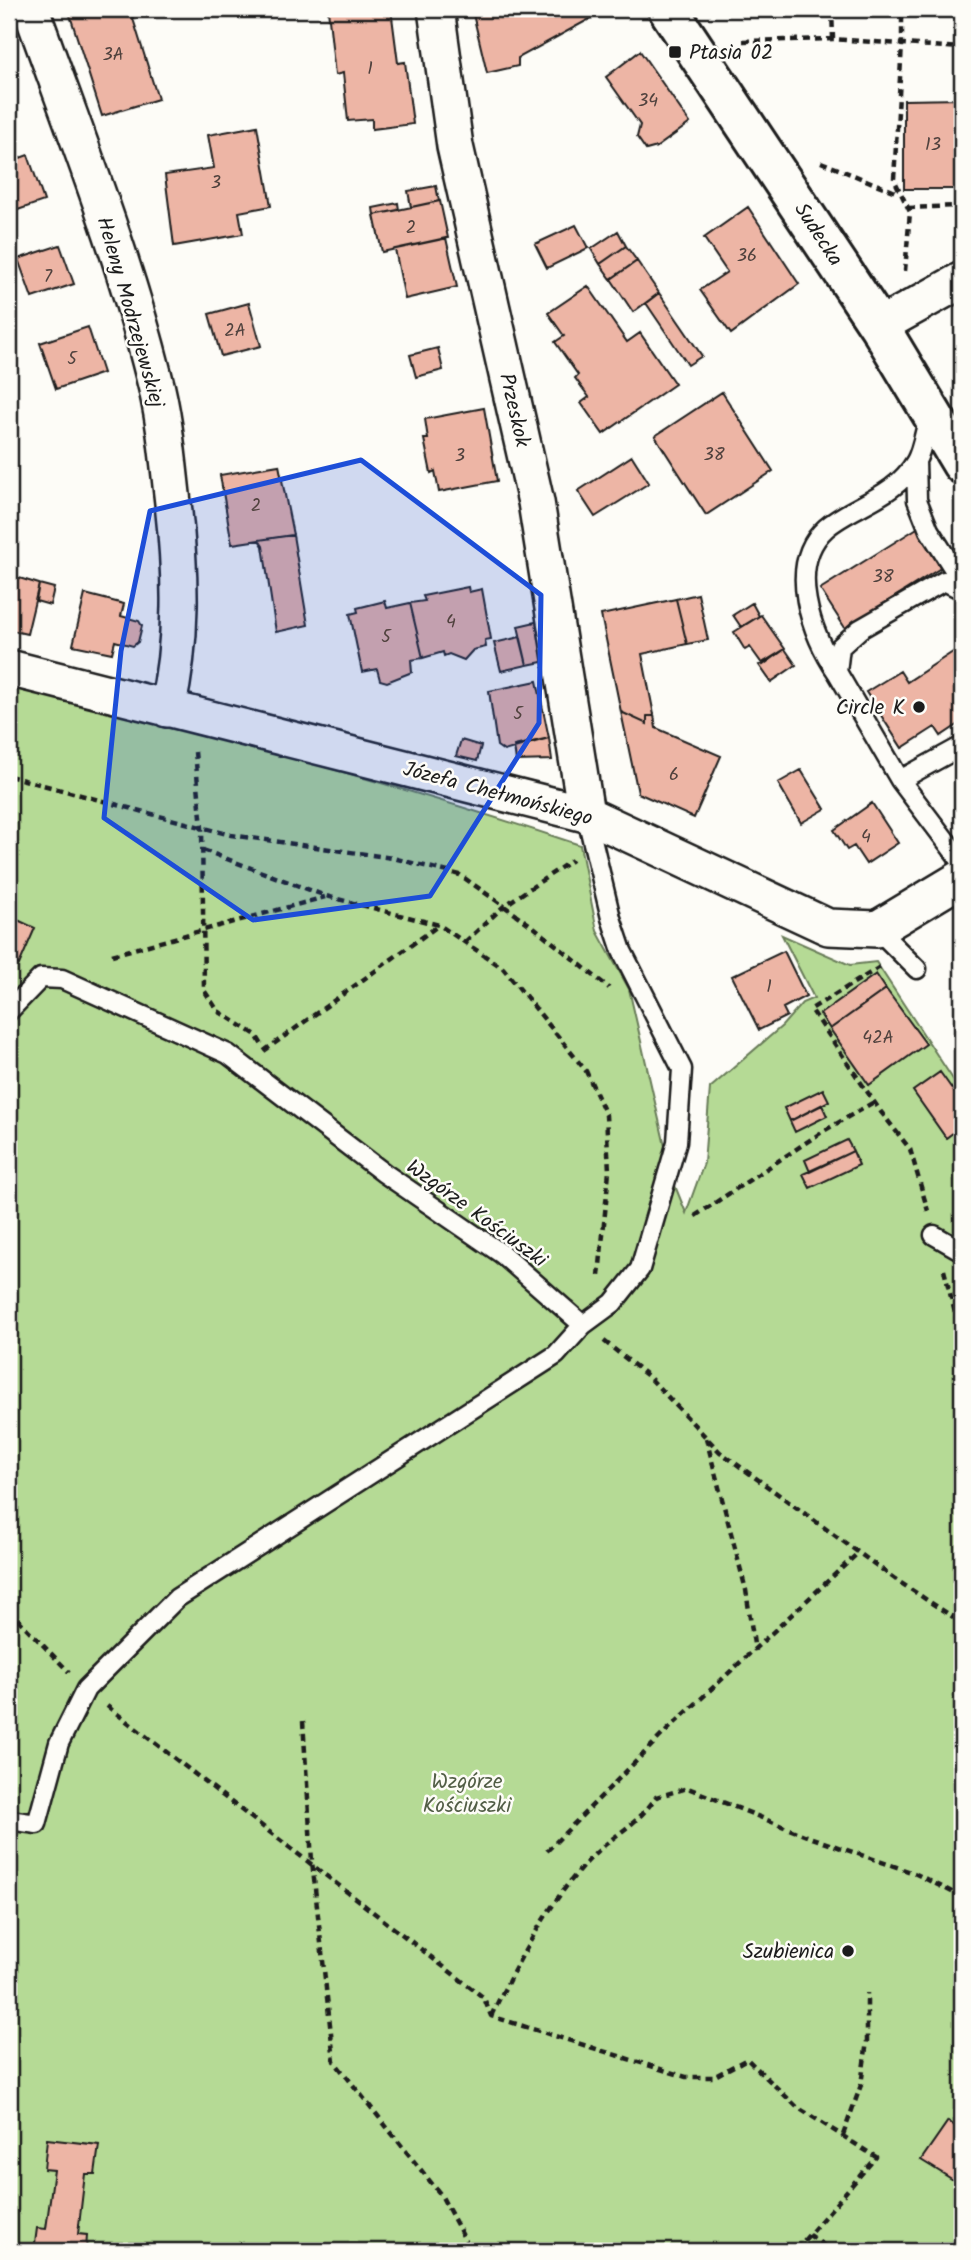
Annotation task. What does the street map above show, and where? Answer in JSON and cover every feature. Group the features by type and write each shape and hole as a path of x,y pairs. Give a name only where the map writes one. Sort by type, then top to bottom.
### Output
{"street":[{"name":"Heleny Modrzejewskiej","path":"31,9 129,291 155,379 167,446 181,574 180,713"},
{"name":"Przeskok","path":"436,9 454,146 536,502 591,830"},
{"name":"Sudecka","path":"668,9 879,327 962,464"},
{"path":"879,327 962,280"},
{"name":"Józefa Chełmońskiego","path":"9,668 180,713 591,830 828,927 877,929"},
{"path":"877,929 962,878"}],"lane":[{"path":"931,411 916,461 916,500 929,530 962,582"},
{"path":"916,461 881,496 825,529 809,556 804,599 823,651 900,780 962,862"},
{"path":"837,673 840,647 860,629 944,581 962,590"},
{"path":"900,780 962,746"},
{"path":"9,1820 37,1824 59,1742 86,1689 177,1598 556,1355 583,1325 613,1303 640,1269 677,1142 682,1069 622,951 608,907 591,830"},
{"path":"877,929 917,969"},
{"name":"Wzgórze Kościuszki","path":"9,1011 41,978 62,979 228,1054 384,1173 502,1254 583,1325"},
{"path":"934,1235 962,1251"}],"path":[{"path":"832,9 833,39"},
{"path":"902,9 894,179 907,208 904,275"},
{"path":"743,41 833,39 960,47 962,34"},
{"path":"821,162 899,194"},
{"path":"907,208 958,206 959,231"},
{"path":"180,713 202,828 204,990 218,1011 256,1035 273,1063 272,1087"},
{"path":"9,776 202,828 393,858 460,875 616,994"},
{"path":"464,942 504,906 547,875 591,830"},
{"path":"203,849 326,896 439,925 503,968 586,1071 606,1115 609,1171 598,1283 599,1314"},
{"path":"112,955 326,896"},
{"path":"245,1067 439,925"},
{"path":"695,1216 822,1132 874,1102 811,1009 871,972"},
{"path":"583,1325 649,1377 720,1452 858,1553 962,1623"},
{"path":"706,1437 746,1590 755,1651"},
{"path":"547,1851 663,1734 858,1553"},
{"path":"9,1610 86,1689 312,1861 484,1998 491,2016"},
{"path":"303,1721 312,1861 334,2061 441,2195 471,2251"},
{"path":"491,2016 523,1952 596,1852 642,1818 656,1797 688,1787 809,1837 914,1873 962,1897"},
{"path":"843,2135 862,2085 867,2041 867,1993"},
{"path":"491,2016 686,2077 713,2077 747,2059 797,2107 876,2157 795,2251"},
{"path":"809,2235 832,2251"}],"highlighted area":[{"path":"361,460 541,595 539,723 430,896 253,920 104,818 121,651 150,511"}],"green space":[{"name":"Wzgórze Kościuszki","path":"9,686 296,759 580,845 597,931 629,989 673,1181 686,1213 704,1163 710,1088 782,1026 802,1003 814,998 782,935 850,965 876,962 962,1093 962,2251 9,2251"}],"building":[{"path":"68,9 130,9 158,99 102,116"},
{"path":"328,9 391,9 398,63 405,62 413,124 372,129 372,119 348,121 343,73 335,75"},
{"path":"608,9 518,58 518,66 487,73 472,10"},
{"path":"640,51 690,123 657,147 646,150 637,137 640,125 606,77"},
{"path":"962,99 962,189 904,189 904,100"},
{"path":"257,126 271,206 239,212 243,234 174,246 165,175 214,168 208,135"},
{"path":"28,155 44,201 9,213 9,162"},
{"path":"436,186 439,201 411,207 408,191"},
{"path":"440,201 448,238 382,252 374,215"},
{"path":"398,203 399,210 374,215 373,208"},
{"path":"748,207 799,284 731,334 700,290 727,272 704,238"},
{"path":"576,225 588,248 547,268 535,244"},
{"path":"618,231 626,246 600,264 591,249"},
{"path":"446,238 457,287 405,299 395,249"},
{"path":"60,245 74,284 32,298 18,259"},
{"path":"626,246 637,261 611,279 600,264"},
{"path":"637,261 659,293 633,312 611,279"},
{"path":"588,286 627,342 640,333 675,384 603,434 581,403 589,397 575,378 578,375 555,342 564,336 548,313"},
{"path":"659,293 702,356 688,365 646,303"},
{"path":"249,303 261,346 221,356 209,314"},
{"path":"88,327 103,373 56,389 40,343"},
{"path":"438,348 443,370 416,377 410,355"},
{"path":"722,392 773,471 706,515 655,436"},
{"path":"484,408 497,481 439,492 435,471 431,473 424,439 428,439 425,419"},
{"path":"632,456 649,483 595,517 578,491"},
{"path":"279,465 293,535 232,544 220,475"},
{"path":"922,525 947,564 845,628 820,589"},
{"path":"293,535 308,625 276,632 263,546 259,540"},
{"path":"9,575 39,584 27,634 9,630"},
{"path":"39,584 54,588 50,605 36,601"},
{"path":"468,587 469,592 482,589 491,639 485,640 486,647 473,650 464,660 449,654 444,656 443,652 423,658 410,603 425,601 423,596"},
{"path":"85,594 124,604 121,616 139,621 142,626 138,642 133,646 115,641 112,653 73,645"},
{"path":"698,594 708,640 687,644 676,599"},
{"path":"676,599 687,644 642,654 654,715 647,716 647,724 621,712 601,615"},
{"path":"385,601 387,608 410,603 423,658 411,660 412,672 387,682 380,680 377,669 362,672 350,614 358,612 357,608"},
{"path":"752,603 759,616 741,627 733,615"},
{"path":"761,615 785,649 763,665 750,647 745,650 734,632"},
{"path":"544,620 552,660 527,665 518,626"},
{"path":"520,637 527,665 501,671 494,643"},
{"name":"Circle K","path":"962,646 962,722 941,736 935,727 902,748 866,692 900,671 907,682"},
{"path":"785,649 796,665 771,682 759,665"},
{"path":"537,681 549,738 504,751 497,746 489,691"},
{"path":"621,712 647,724 647,716 654,715 656,728 721,756 694,818 638,793"},
{"path":"549,738 552,760 516,761 514,746"},
{"path":"461,740 481,746 477,761 456,756"},
{"path":"801,770 825,809 801,823 778,783"},
{"path":"872,803 898,843 866,864 854,846 847,850 834,830"},
{"path":"9,916 35,928 19,965 9,960"},
{"path":"784,951 806,996 783,1008 787,1016 759,1030 732,976"},
{"path":"876,974 886,989 830,1029 820,1014"},
{"path":"886,989 926,1044 869,1085 830,1029"},
{"path":"940,1072 962,1103 962,1126 946,1138 913,1091"},
{"path":"823,1089 829,1101 790,1121 784,1108"},
{"path":"822,1105 827,1116 795,1132 790,1121"},
{"path":"847,1140 853,1151 810,1172 805,1160"},
{"path":"853,1151 859,1165 810,1188 803,1174"},
{"path":"948,2121 962,2131 962,2164 955,2181 921,2160"},
{"path":"47,2139 99,2145 95,2174 85,2174 78,2234 87,2235 86,2251 34,2251 37,2228 46,2229 54,2170 44,2169"}],"place":[{"name":"Ptasia 02","path":"675,52"},
{"name":"Circle K","path":"919,707"},
{"name":"Szubienica","path":"848,1951"}]}
